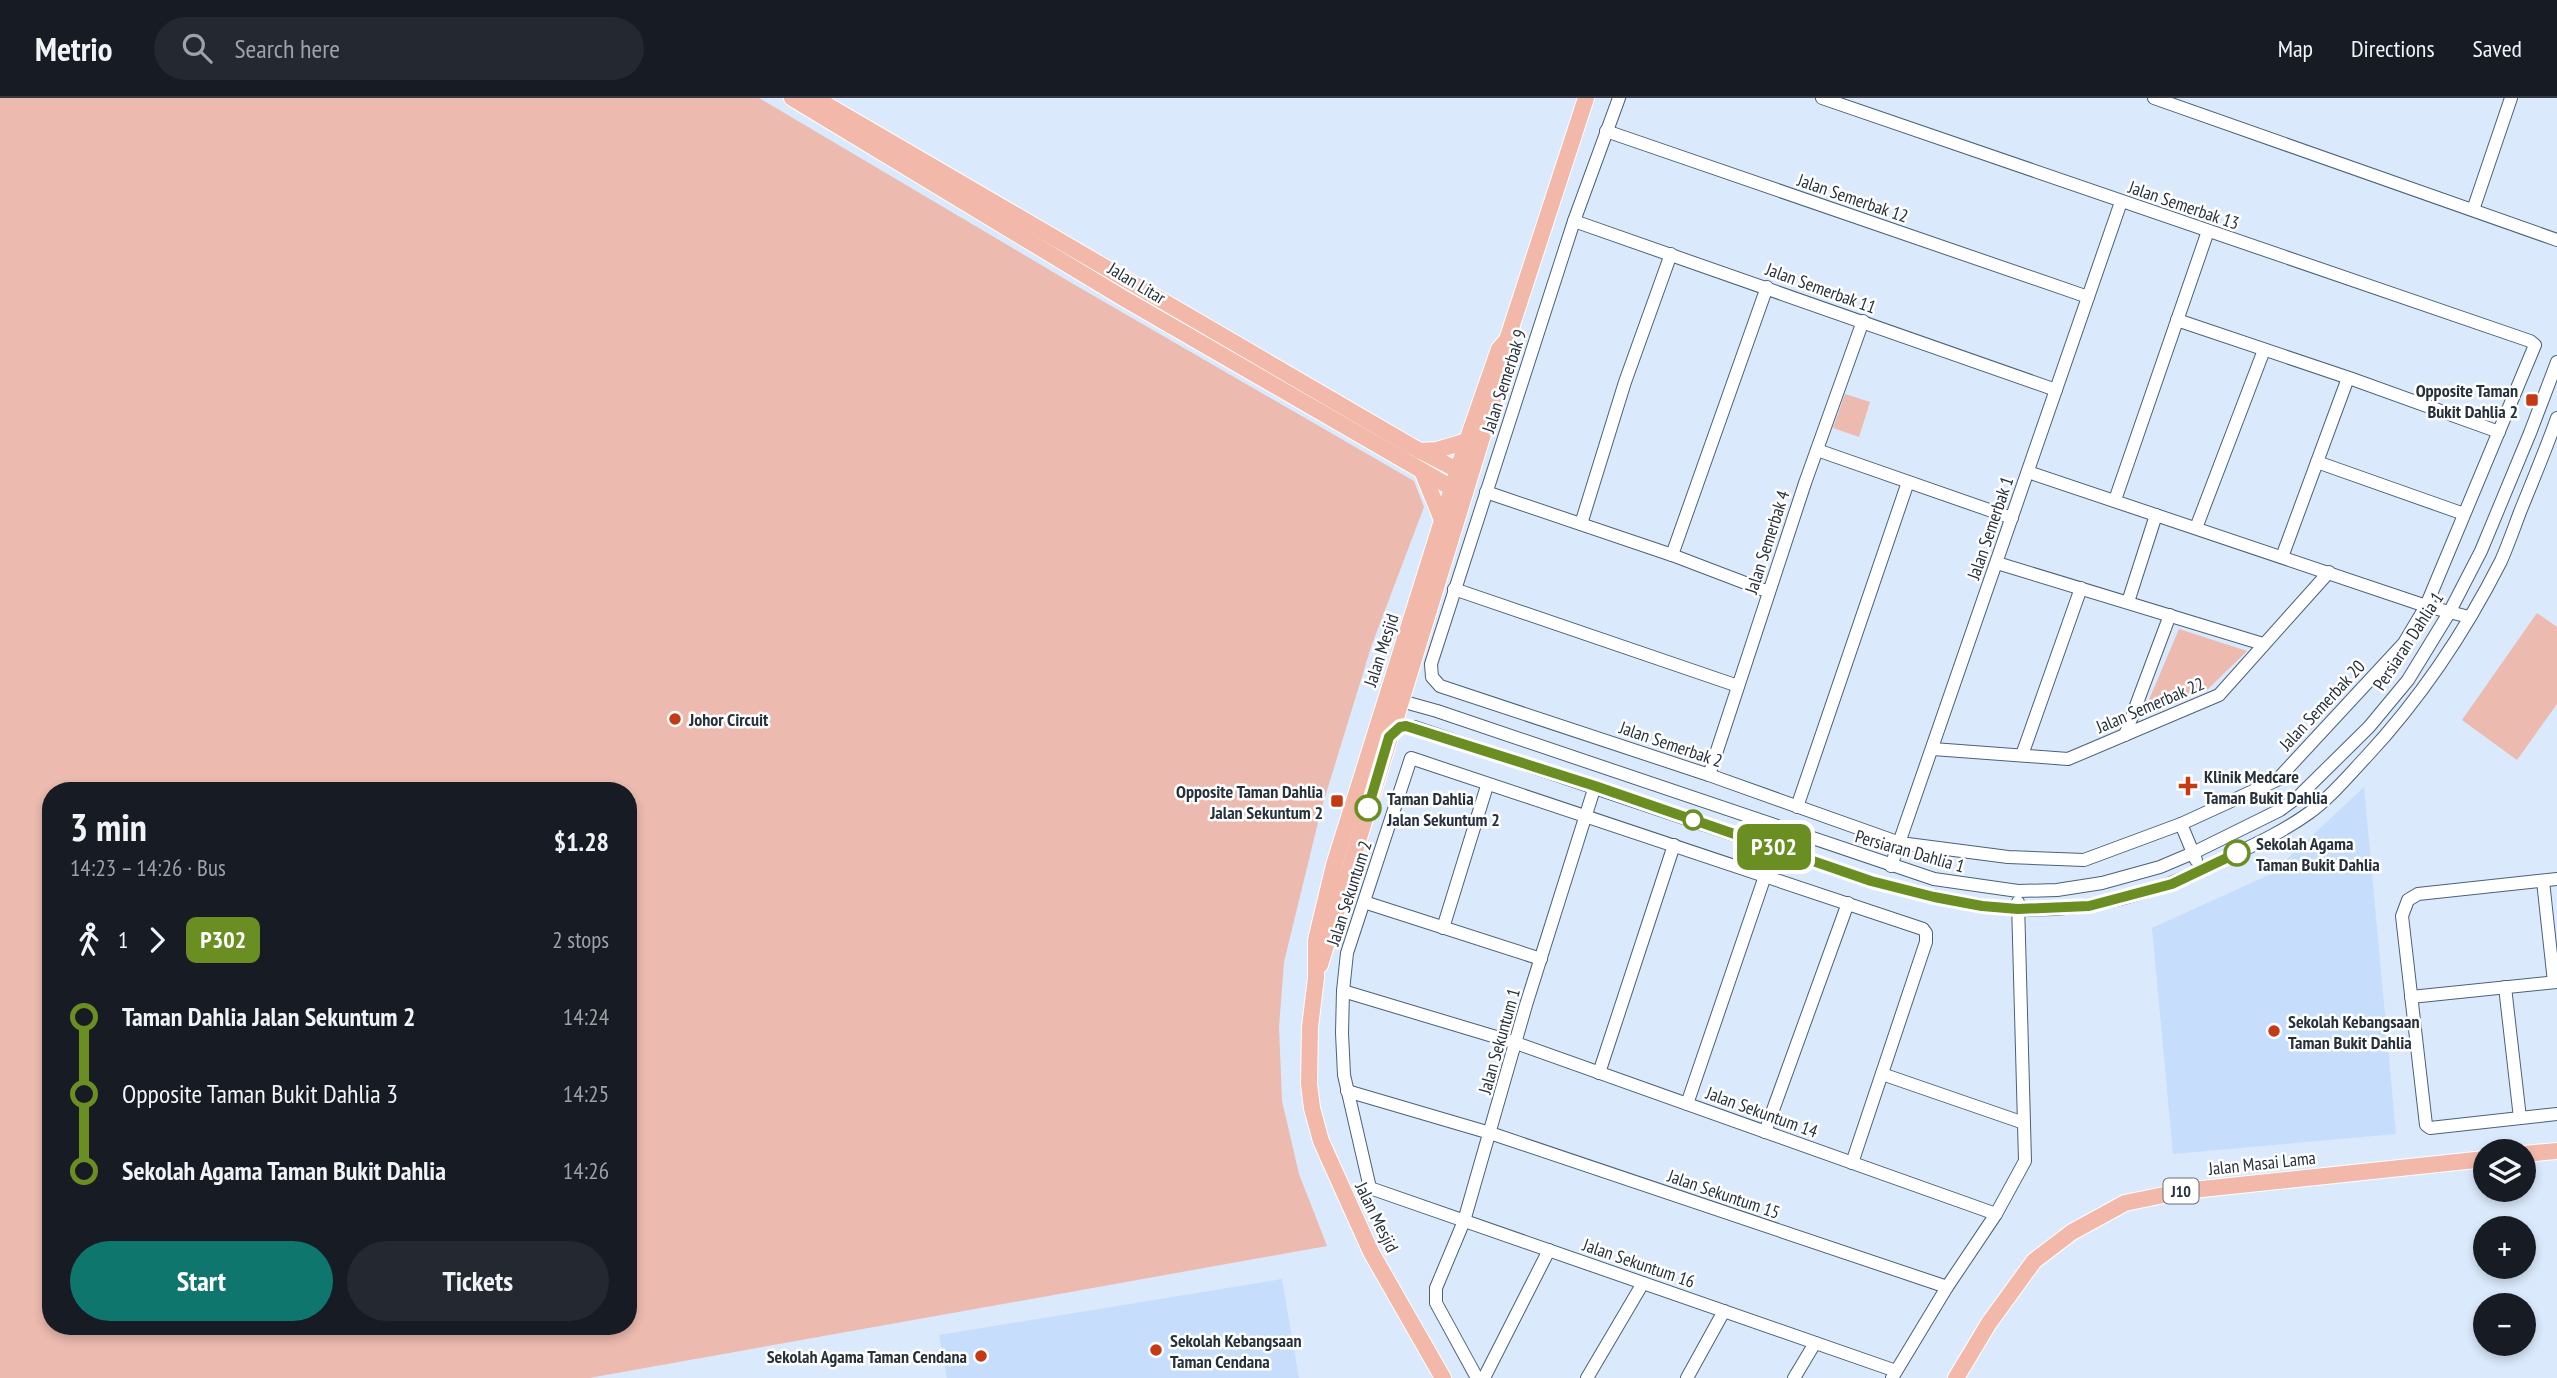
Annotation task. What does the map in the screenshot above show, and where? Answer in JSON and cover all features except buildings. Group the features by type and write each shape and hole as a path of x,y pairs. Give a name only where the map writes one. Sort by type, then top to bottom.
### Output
{"main road":[{"name":"Jalan Litar","path":"792,98 1123,298 1459,492"},
{"name":"Jalan Litar","path":"815,98 1420,451 1465,474"},
{"name":"Jalan Mesjid","path":"1316,978 1401,701 1459,492 1508,353 1507,340 1586,98"},
{"name":"Jalan Mesjid","path":"1465,474 1467,441 1499,349 1507,340"},
{"path":"1420,451 1437,450 1467,441"},
{"path":"1422,471 1442,520"},
{"name":"Jalan Mesjid","path":"1443,1378 1371,1252 1321,1141 1309,1084 1310,1027 1316,978 1316,940 1334,865 1442,520 1459,492"},
{"path":"2536,1153 2557,1151"},
{"name":"Jalan Masai Lama","path":"1956,1378 1989,1322 2034,1261 2072,1232 2125,1203 2183,1191 2473,1159"}],"street":[{"name":"Jalan Semerbak 9","path":"1432,677 1431,664 1454,589 1574,221 1619,98"},
{"name":"Jalan Semerbak 13","path":"1822,98 2530,341 2535,345"},
{"path":"2154,98 2557,240"},
{"path":"2473,210 2511,98"},
{"name":"Jalan Semerbak 12","path":"1606,131 2088,297"},
{"name":"Jalan Semerbak 1","path":"1891,866 2121,201"},
{"name":"Jalan Semerbak 11","path":"1574,221 2056,390"},
{"path":"2115,500 2207,231"},
{"path":"1580,524 1625,382 1671,254"},
{"path":"1672,555 1767,288"},
{"path":"2177,320 2499,432"},
{"name":"Jalan Semerbak 4","path":"1709,775 1817,450 1863,321"},
{"name":"Jalan Semerbak 20","path":"1900,843 2008,857 2084,860 2181,824 2277,780 2404,643 2426,606 2535,345"},
{"path":"2196,528 2264,350"},
{"name":"Persiaran Dahlia 1","path":"1401,701 1934,879 2018,891 2057,890 2102,883 2160,867 2280,810 2299,796 2369,726 2408,680 2449,612 2481,551 2557,362"},
{"path":"2282,557 2348,378"},
{"name":"Persiaran Dahlia 1","path":"1389,737 1400,727 1406,726 1595,786 1871,881 1934,897 2018,909 2089,906 2140,894 2172,884 2288,827 2312,811 2396,725 2425,687 2501,559 2553,440 2557,418"},
{"path":"2530,433 2553,440"},
{"path":"1817,450 2012,518"},
{"path":"2317,462 2464,514"},
{"path":"2028,472 2426,606 2469,617"},
{"path":"1797,807 1908,482"},
{"path":"1486,492 1672,555 1769,592"},
{"path":"2128,603 2157,515"},
{"path":"1997,563 2263,644"},
{"name":"Jalan Semerbak 22","path":"1933,749 2068,759 2219,695 2329,572"},
{"path":"2022,755 2081,588"},
{"path":"1454,589 1738,686"},
{"path":"2125,735 2170,615"},
{"name":"Jalan Semerbak 2","path":"1432,677 1440,686 1709,775 1900,843"},
{"path":"1383,707 1401,701"},
{"path":"1429,733 1423,719 1429,712 1437,711"},
{"name":"Jalan Sekuntum 2","path":"1370,1188 1347,1091 1342,1033 1343,991 1347,953 1411,758 1923,929 1927,937 1882,1074"},
{"name":"Jalan Sekuntum 1","path":"1477,1378 1436,1303 1436,1288 1464,1221 1595,786"},
{"path":"1443,928 1486,789"},
{"path":"2181,824 2200,871"},
{"path":"1599,1073 1674,845"},
{"path":"1687,1104 1765,876"},
{"path":"2557,879 2418,894 2408,900 2402,916 2426,1125 2430,1128 2557,1115"},
{"path":"2411,997 2556,982 2543,881"},
{"path":"1894,1374 1996,1214 2025,1161 2018,891"},
{"path":"1364,902 1541,959"},
{"path":"1765,1132 1848,903"},
{"path":"2505,988 2520,1118"},
{"name":"Jalan Sekuntum 14","path":"1343,991 1516,1043 1996,1214"},
{"path":"1852,1163 1882,1074 2024,1123"},
{"name":"Jalan Sekuntum 15","path":"1347,1091 1490,1133 1947,1287"},
{"name":"Jalan Sekuntum 16","path":"1370,1188 1815,1342 1894,1374"},
{"path":"1484,1378 1549,1250"},
{"path":"1587,1378 1643,1283"},
{"path":"1687,1378 1724,1311"},
{"path":"1794,1378 1815,1342"}],"shaded area":[{"name":"Johor Circuit","path":"0,98 759,98 1414,481 1424,507 1371,647 1321,810 1284,962 1279,1027 1282,1101 1299,1174 1327,1246 589,1378 0,1378"},
{"path":"1845,394 1870,402 1859,437 1833,428"},
{"path":"2537,613 2557,627 2557,704 2517,760 2462,720"},
{"path":"2179,629 2247,651 2207,690 2143,714"},
{"name":"Sekolah Kebangsaan Taman Bukit Dahlia","path":"2364,787 2396,1134 2173,1154 2152,928 2271,874"},
{"name":"Sekolah Kebangsaan Taman Cendana","path":"1282,1279 1299,1378 947,1378 939,1335"}],"bus line":[{"name":"P302","path":"1368,808 1389,737 1400,727 1406,726 1595,786 1871,881 1982,906 2018,909 2089,906 2172,884 2237,853"}],"place":[{"name":"Opposite Taman Bukit Dahlia 2","path":"2532,400"},
{"name":"Johor Circuit","path":"675,719"},
{"name":"Klinik Medcare Taman Bukit Dahlia","path":"2188,786"},
{"name":"Opposite Taman Dahlia Jalan Sekuntum 2","path":"1337,801"},
{"name":"Taman Dahlia Jalan Sekuntum 2","path":"1368,808"},
{"name":"Sekolah Agama Taman Bukit Dahlia","path":"2237,853"},
{"name":"Sekolah Kebangsaan Taman Bukit Dahlia","path":"2274,1031"},
{"name":"Sekolah Kebangsaan Taman Cendana","path":"1156,1350"},
{"name":"Sekolah Agama Taman Cendana","path":"981,1356"}]}
